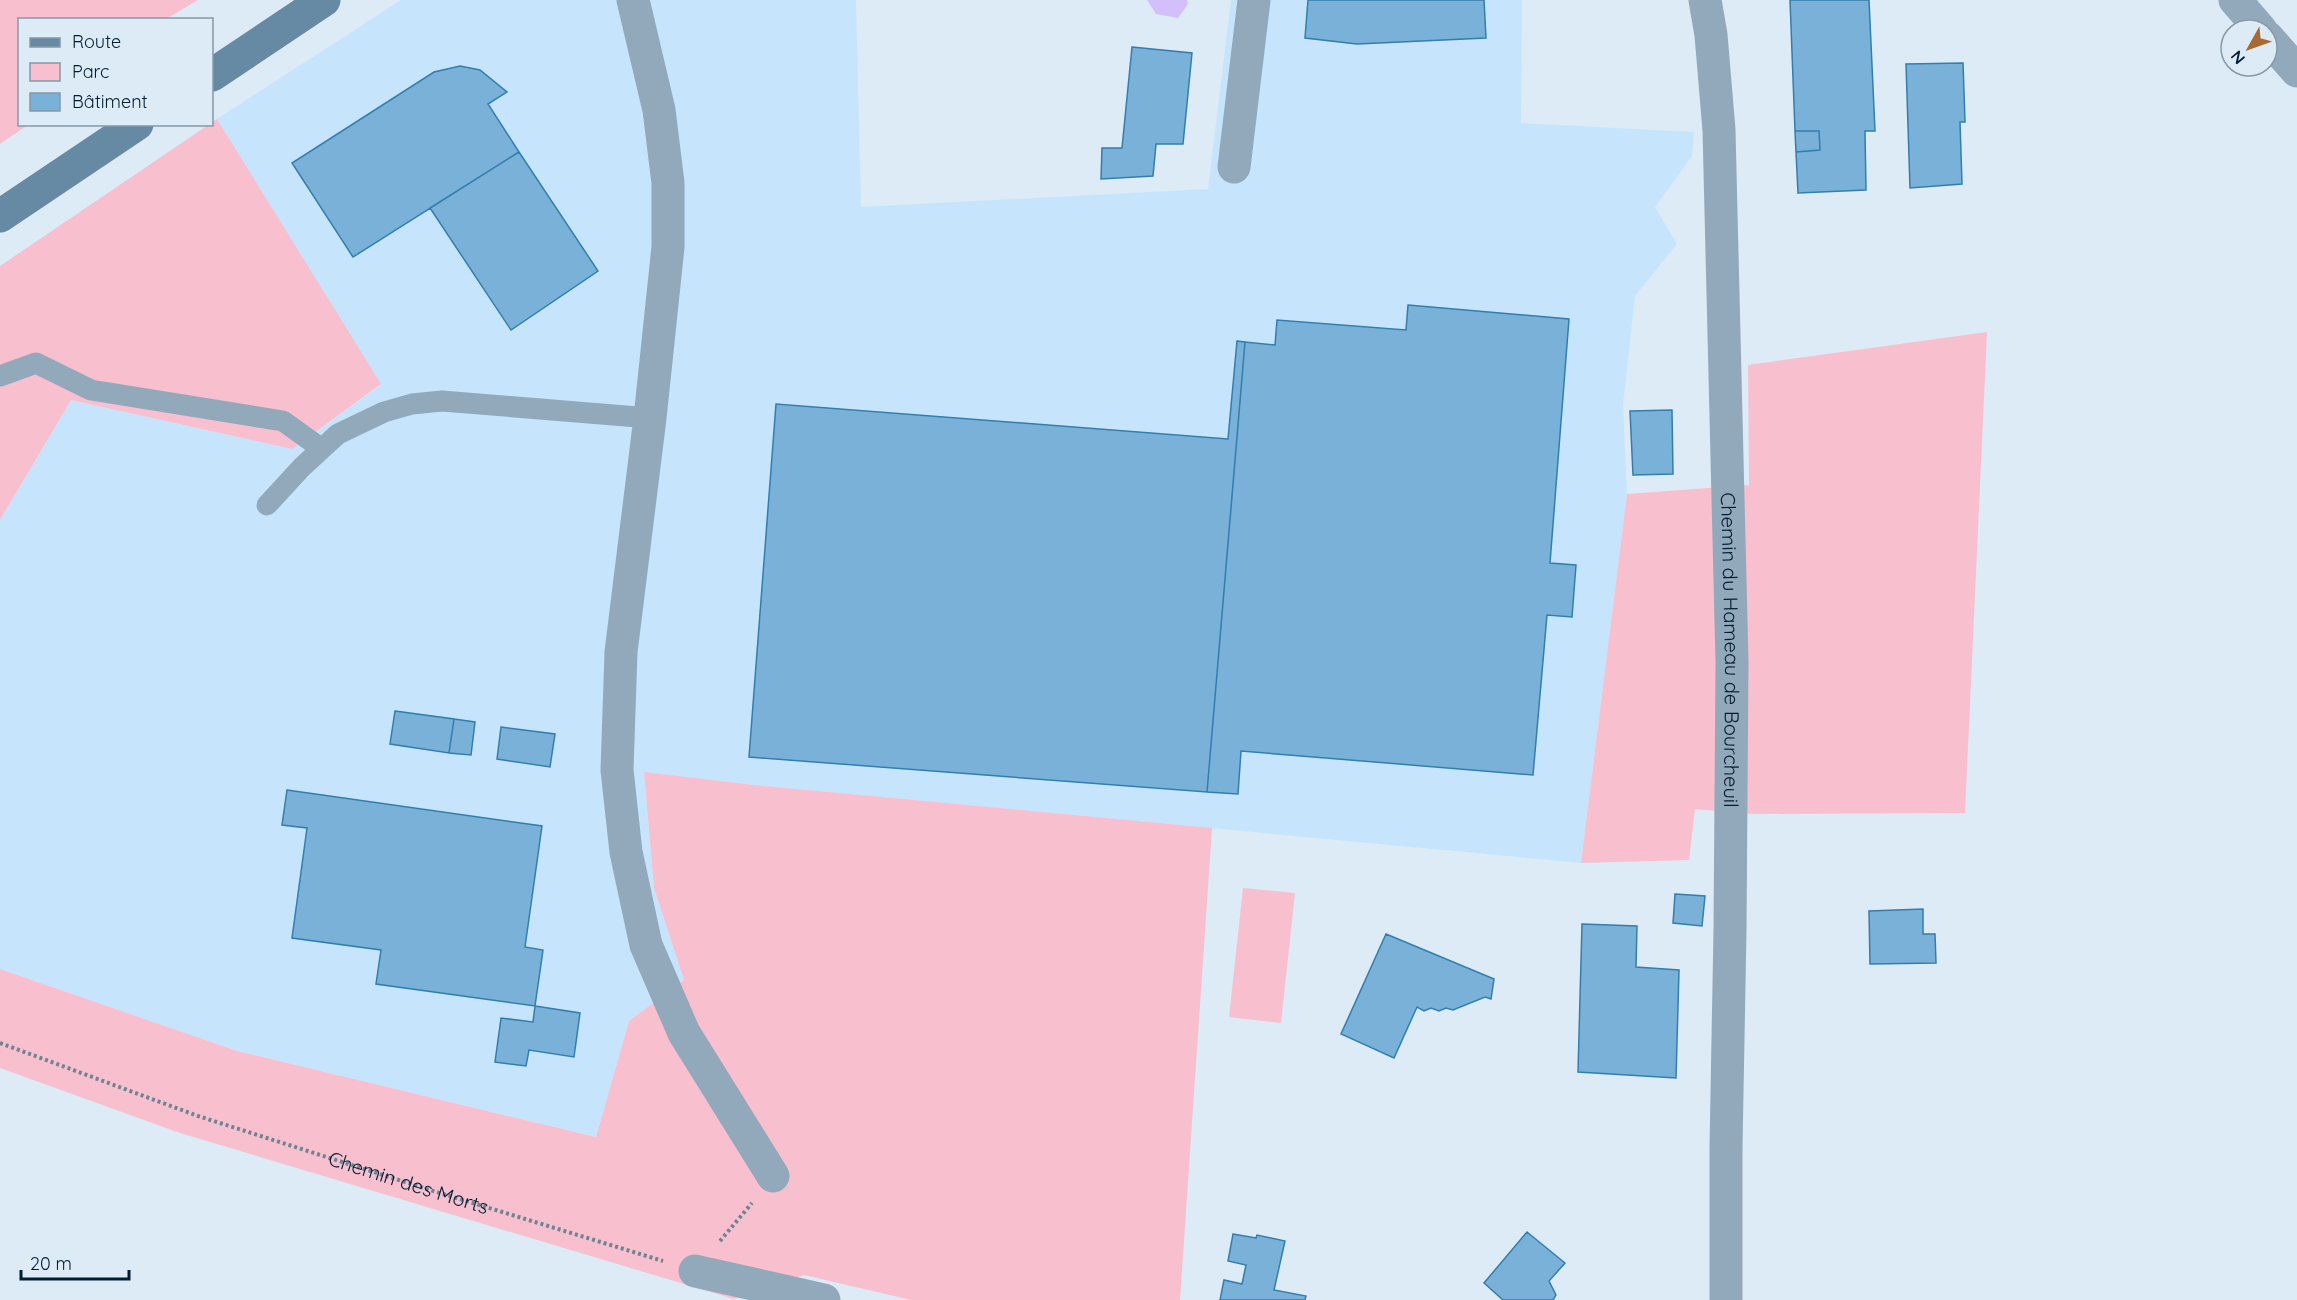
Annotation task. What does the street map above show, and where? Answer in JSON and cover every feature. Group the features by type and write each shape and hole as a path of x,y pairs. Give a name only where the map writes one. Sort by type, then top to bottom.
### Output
{"main road":[{"path":"213,74 324,0"},
{"path":"0,216 134,126"}],"street":[{"path":"633,0 659,110 668,183 668,247 650,418 621,652 617,770 627,852 646,945 684,1033 773,1176"},
{"path":"1234,168 1254,0"},
{"name":"Chemin du Hameau de Bourcheuil","path":"1705,0 1712,35 1719,130 1732,662 1726,1300"},
{"path":"2235,0 2251,18"},
{"path":"2279,51 2297,71"},
{"path":"695,1271 824,1300"}],"lane":[{"path":"0,376 36,363 91,390 283,421 322,449"},
{"path":"267,505 302,467 339,434 384,412 412,404 442,401 650,418"}],"path":[{"name":"Chemin des Morts","path":"0,1042 198,1116 695,1271"},
{"path":"695,1271 773,1176"}],"shaded area":[{"path":"401,0 856,0 861,207 1208,189 1231,0 1522,0 1521,123 1694,132 1692,156 1655,207 1677,244 1635,296 1623,405 1627,494 1581,863 644,773 654,888 684,980 629,1021 596,1137 237,1051 0,969 0,520 71,400 292,449 381,385 217,119"},
{"path":"1147,0 1187,0 1188,4 1178,18 1156,14"}],"green space":[{"path":"0,0 198,0 168,18 18,18 18,126 27,126 0,144"},
{"path":"217,119 381,384 292,449 71,400 0,520 0,266 207,126 213,126 213,122"},
{"path":"1987,332 1965,813 1753,814 1695,809 1689,860 1581,863 1627,494 1749,485 1748,365"},
{"path":"644,772 754,785 1212,828 1180,1300 911,1300 804,1275 734,1299 180,1133 0,1068 0,969 237,1051 596,1137 629,1021 684,980 654,888"},
{"path":"1243,888 1295,893 1281,1023 1229,1017"}],"building":[{"path":"1308,0 1484,0 1486,38 1357,44 1305,38"},
{"path":"1790,0 1869,0 1875,131 1865,131 1866,190 1798,193 1796,152 1820,150 1819,131 1795,131"},
{"path":"1132,47 1192,53 1183,144 1156,144 1153,176 1101,179 1102,148 1122,148"},
{"path":"1963,63 1965,122 1960,122 1962,184 1910,188 1906,64"},
{"path":"460,66 480,70 507,92 488,104 519,152 353,257 292,163 434,72"},
{"path":"1795,131 1819,131 1820,150 1796,152"},
{"path":"519,152 598,271 511,330 430,208"},
{"path":"1408,305 1569,319 1550,563 1576,565 1572,617 1547,615 1533,775 1241,751 1238,794 1207,792 1245,342 1275,345 1277,320 1406,330"},
{"path":"1237,341 1245,342 1207,792 749,757 776,404 1228,439"},
{"path":"1672,410 1673,474 1633,475 1630,411"},
{"path":"395,711 454,719 449,753 390,744"},
{"path":"454,719 475,722 471,755 449,753"},
{"path":"501,727 555,734 550,767 497,759"},
{"path":"287,790 542,826 525,947 543,950 535,1006 376,984 381,950 292,938 307,828 282,825"},
{"path":"1675,894 1705,896 1702,926 1673,923"},
{"path":"1923,909 1923,934 1935,934 1936,963 1870,964 1869,911"},
{"path":"1582,924 1637,926 1636,967 1679,970 1676,1078 1578,1072"},
{"path":"1386,934 1494,979 1491,999 1485,997 1453,1010 1446,1008 1439,1011 1431,1008 1424,1011 1417,1007 1394,1058 1341,1034"},
{"path":"535,1006 580,1013 574,1057 529,1050 526,1066 495,1062 501,1018 533,1022"},
{"path":"1527,1232 1565,1263 1549,1281 1556,1295 1553,1300 1503,1300 1484,1283"},
{"path":"1233,1234 1256,1238 1257,1235 1285,1241 1274,1290 1306,1296 1305,1300 1220,1300 1224,1280 1242,1284 1246,1265 1228,1261"}]}
